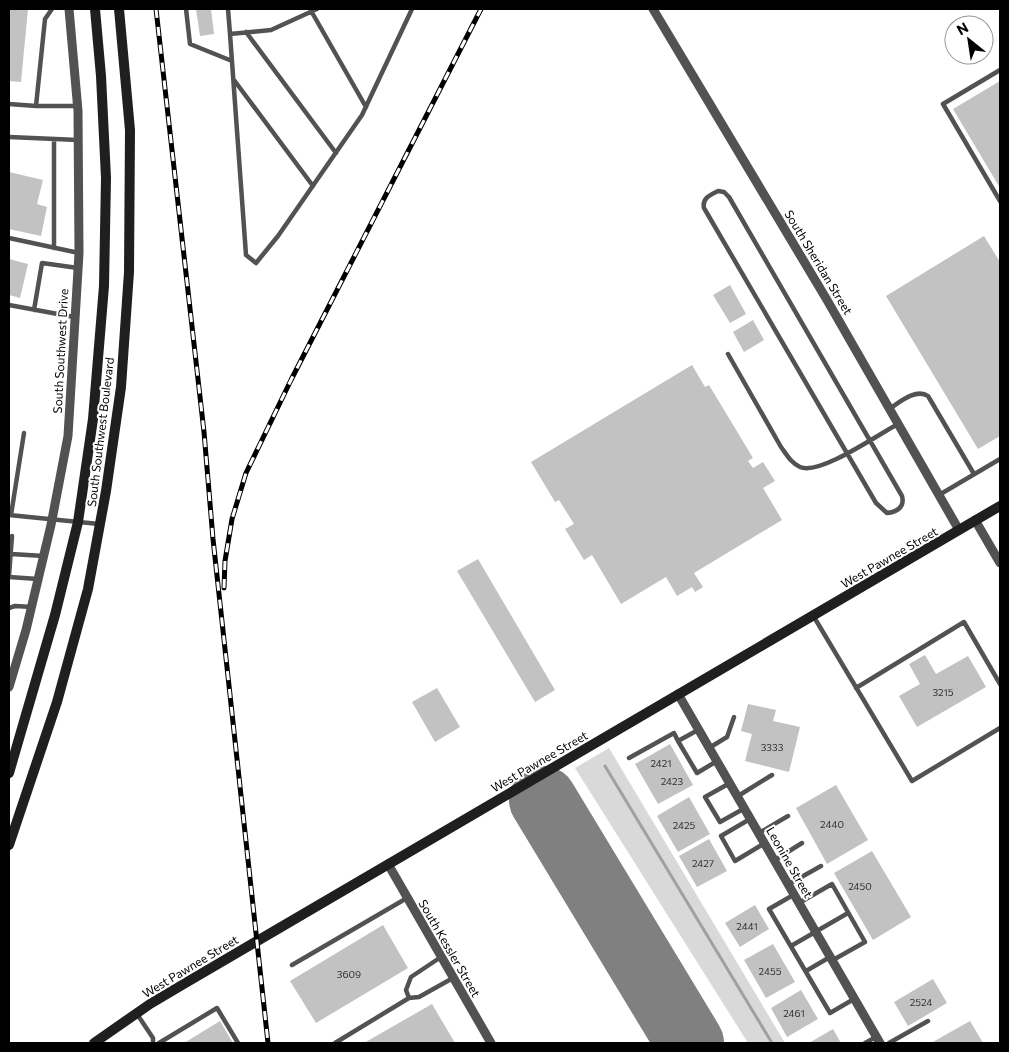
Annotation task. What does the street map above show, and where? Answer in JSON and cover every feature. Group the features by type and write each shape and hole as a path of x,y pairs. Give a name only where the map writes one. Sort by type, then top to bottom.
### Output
{"main road":[{"name":"South Southwest Boulevard","path":"9,773 54,615 78,522 93,419 104,286 106,178 101,76 95,9"},
{"name":"South Southwest Boulevard","path":"9,845 57,702 88,589 121,387 129,272 130,130 119,9"},
{"name":"West Pawnee Street","path":"94,1043 136,1012 1000,506"}],"street":[{"name":"South Southwest Drive","path":"9,688 44,556 68,436 79,253 78,106 69,9"},
{"name":"South Sheridan Street","path":"653,9 827,300 959,530"},
{"path":"975,520 1000,562"},
{"name":"Leonine Street","path":"678,694 878,1040"},
{"name":"South Kessler Street","path":"388,864 491,1043"}],"lane":[{"path":"36,106 45,19 52,9"},
{"path":"186,9 190,44 232,61"},
{"path":"228,9 246,255 256,263 278,236 362,115 412,9"},
{"path":"230,34 271,30 310,10 317,9"},
{"path":"310,10 366,107"},
{"path":"246,32 336,153"},
{"path":"1000,70 943,104 1000,201"},
{"path":"234,79 313,186"},
{"path":"9,104 78,106"},
{"path":"9,137 78,140"},
{"path":"54,140 54,248"},
{"path":"718,191 724,192 729,197 870,440 902,496 904,502 894,512 887,513 876,503 704,208 705,198 711,194 718,191"},
{"path":"9,238 79,253"},
{"path":"34,310 42,263 78,268"},
{"path":"9,305 74,317"},
{"path":"728,354 781,447 791,461 802,468 817,468 898,424"},
{"path":"889,409 917,393 923,392 928,396 974,474"},
{"path":"24,433 10,515 100,524"},
{"path":"939,495 1000,459"},
{"path":"12,536 9,576 38,580"},
{"path":"11,554 44,556"},
{"path":"9,608 15,606 32,607"},
{"path":"813,615 912,781 1000,728"},
{"path":"856,688 964,622 1000,684"},
{"path":"709,748 727,737 734,716"},
{"path":"678,741 699,729"},
{"path":"629,758 674,733 697,773 717,761"},
{"path":"738,796 772,774"},
{"path":"730,783 705,797 720,822 744,808"},
{"path":"759,833 788,816"},
{"path":"751,819 721,836 735,861 765,843"},
{"path":"774,860 802,843"},
{"path":"789,884 821,866"},
{"path":"806,971 865,942 832,884 769,909 830,1013 855,999"},
{"path":"292,965 407,898"},
{"path":"791,946 848,913"},
{"path":"409,998 406,990 411,977 441,957"},
{"path":"335,1043 409,998 419,997 453,978"},
{"path":"159,1043 217,1008 238,1043"},
{"path":"136,1012 153,1038 154,1043"},
{"path":"889,1043 928,1021"},
{"path":"864,1043 878,1040"}],"shaded area":[{"path":"609,748 785,1043 748,1043 575,768"}],"building":[{"path":"9,9 28,9 21,82 9,81"},
{"path":"196,9 211,9 214,34 200,36"},
{"path":"1000,81 1000,188 953,109"},
{"path":"9,172 43,180 37,204 47,207 41,236 9,229"},
{"path":"984,236 1000,262 1000,436 978,449 886,296"},
{"path":"9,259 28,264 20,298 9,295"},
{"path":"730,285 746,314 730,323 713,295"},
{"path":"753,320 764,340 744,352 733,332"},
{"path":"692,365 705,387 709,385 753,458 748,461 753,468 763,462 775,481 763,488 782,520 694,573 703,587 695,592 692,587 677,596 666,577 621,604 592,555 584,560 565,529 574,524 559,500 555,502 531,462"},
{"path":"478,559 555,690 535,702 457,571"},
{"path":"925,655 936,674 968,656 986,687 917,727 899,696 920,684 909,664"},
{"path":"437,688 460,727 435,742 412,702"},
{"path":"748,704 776,710 773,721 800,727 789,772 745,761 752,734 741,731"},
{"path":"670,744 693,785 658,804 635,764"},
{"path":"836,785 868,840 827,864 796,808"},
{"path":"689,797 710,834 678,852 657,816"},
{"path":"709,839 727,871 697,887 679,856"},
{"path":"872,851 911,917 873,940 834,873"},
{"path":"755,905 769,929 740,947 725,923"},
{"path":"383,925 408,968 316,1023 290,981"},
{"path":"773,944 795,982 766,998 744,960"},
{"path":"933,979 947,1003 908,1026 894,1002"},
{"path":"801,990 818,1019 787,1037 771,1008"},
{"path":"432,1004 455,1043 364,1043"},
{"path":"220,1021 233,1043 184,1043"},
{"path":"970,1021 983,1043 931,1043"},
{"path":"833,1029 841,1043 809,1043"}],"waterway":[{"path":"605,766 772,1043"}],"runway":[{"path":"543,800 690,1043"}],"railway":[{"path":"156,9 204,432 213,539 268,1043"},
{"path":"224,588 225,561 232,519 246,473 291,380 481,9"}]}
